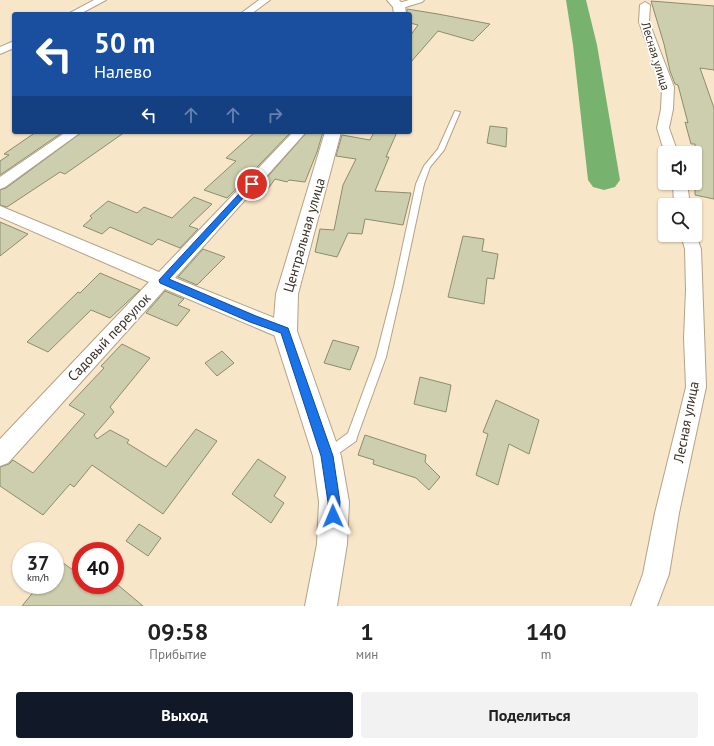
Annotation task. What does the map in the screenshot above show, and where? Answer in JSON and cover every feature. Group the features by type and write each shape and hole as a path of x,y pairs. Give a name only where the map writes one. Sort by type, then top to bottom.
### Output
{"street":[{"path":"77,12 101,0"},
{"path":"247,12 265,0"},
{"path":"397,7 419,0"},
{"name":"Лесная улица","path":"645,5 644,22 668,87 667,109 663,128 669,146"},
{"path":"0,51 12,45"},
{"path":"0,184 72,134"},
{"name":"Садовый переулок","path":"0,455 298,134"},
{"name":"Центральная улица","path":"328,602 334,502 327,456 285,331 287,294 332,134"},
{"path":"0,210 253,319 285,331"},
{"name":"Лесная улица","path":"644,606 656,574 667,512 696,387 694,338 695,290 693,248 691,242"}],"lane":[{"path":"327,456 352,437 381,357 420,184 427,166 441,150 457,112"}],"building":[{"path":"651,1 714,6 714,70 700,68 714,108 714,199 695,195 695,190 702,190 702,146 695,146 695,144 691,144 685,122 688,123 678,85 675,84 670,71 664,44"},
{"path":"407,9 490,24 473,41 438,31 412,61 412,33 418,25 412,24 412,12 407,12"},
{"path":"490,126 507,128 506,147 487,143"},
{"path":"33,134 60,134 0,175 0,161 9,155 4,154"},
{"path":"79,134 122,134 65,174 60,172 7,207 0,205 0,190 6,188"},
{"path":"253,134 289,134 227,198 204,190 236,161 226,158"},
{"path":"305,134 322,134 305,182 289,180 287,182 275,179 265,193 256,190"},
{"path":"373,134 396,134 386,157 389,157 375,191 411,193 403,225 365,219 362,234 348,233 337,257 315,252 320,229 334,230 343,185 356,159 336,156 342,135 370,140"},
{"path":"194,197 212,204 189,226 198,229 180,248 158,239 152,245 110,227 102,234 83,226 92,218 90,216 108,201 137,213 144,207 172,218"},
{"path":"0,222 28,234 0,256"},
{"path":"463,236 484,239 482,251 498,254 494,279 487,278 484,304 448,297"},
{"path":"203,249 225,257 197,285 178,277"},
{"path":"100,273 140,290 110,318 91,310 48,352 27,342 78,292 80,293"},
{"path":"165,291 184,299 178,305 190,310 177,326 146,313"},
{"path":"333,340 359,347 350,370 324,363"},
{"path":"122,344 150,358 110,407 114,412 94,435 97,439 110,430 129,440 127,443 166,467 196,429 217,441 163,514 92,465 74,487 70,484 43,515 0,486 0,467 9,464 13,460 33,473 85,414 69,405 104,368 101,366"},
{"path":"222,351 234,363 217,376 205,363"},
{"path":"420,377 451,385 446,412 414,404"},
{"path":"496,400 539,420 529,454 509,444 498,485 476,475 488,434 483,432"},
{"path":"365,435 426,455 425,462 440,477 429,490 416,478 373,464 374,460 358,455"},
{"path":"258,459 286,477 274,496 284,503 271,523 232,494"},
{"path":"139,524 161,538 148,556 126,541"},
{"path":"64,564 72,569 72,594 124,594 124,590 143,606 22,606 32,594 64,594"}],"waterway":[{"path":"576,0 585,45 604,180"}],"route":[{"path":"252,184 163,280 253,319 285,331 327,456 334,502 333,516"}]}
